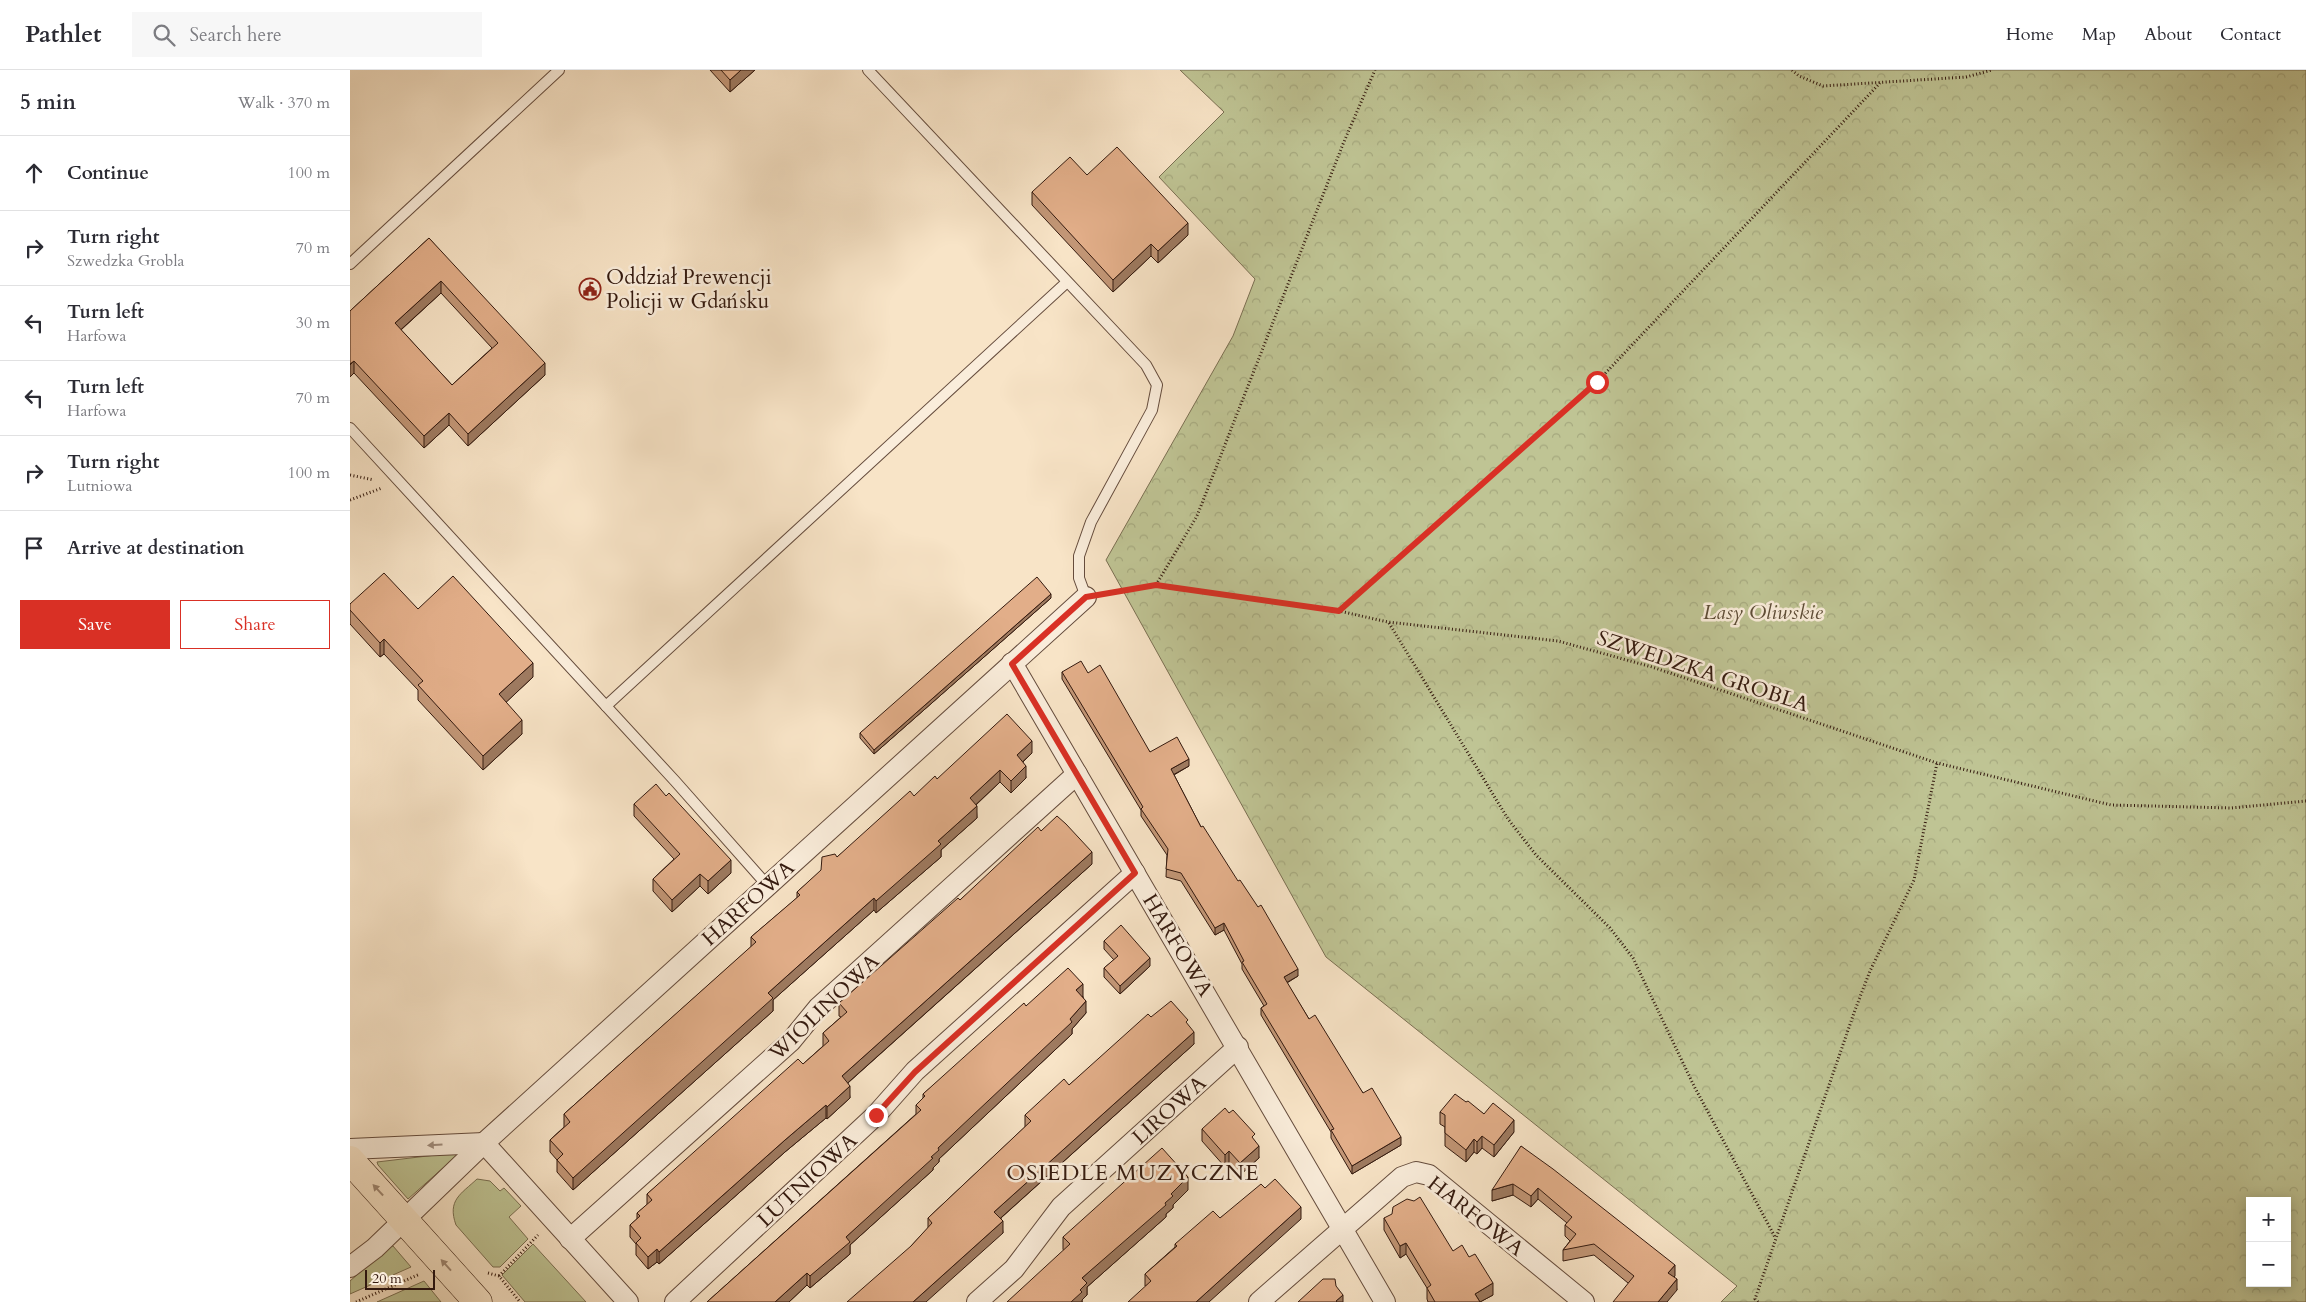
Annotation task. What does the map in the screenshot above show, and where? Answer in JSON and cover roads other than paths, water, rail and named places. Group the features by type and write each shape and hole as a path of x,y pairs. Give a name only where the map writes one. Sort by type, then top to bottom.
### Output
{"main road":[{"path":"350,1160 478,1302"}],"street":[{"name":"HARFOWA","path":"350,1267 405,1220 484,1143 1086,597"},
{"name":"HARFOWA","path":"1012,664 1386,1302"},
{"name":"WIOLINOWA","path":"570,1239 792,1041 818,1008 1077,774"},
{"name":"LUTNIOWA","path":"675,1302 876,1115 915,1072 1135,873"},
{"name":"LIROWA","path":"977,1302 1014,1269 1061,1207 1238,1047"},
{"path":"350,1149 484,1143 628,1302"},
{"name":"HARFOWA","path":"1343,1227 1402,1177 1416,1172 1429,1175 1584,1302"},
{"path":"1259,1302 1343,1227"}],"lane":[{"path":"350,264 559,70"},
{"path":"868,70 1146,365 1157,385 1152,410 1090,522 1079,556 1079,578 1086,597"},
{"path":"606,706 1067,282"},
{"path":"350,428 606,706 767,885"}],"place":[{"name":"Oddział Prewencji Policji w Gdańsku","path":"590,289"}],"district":[{"name":"OSIEDLE MUZYCZNE","path":"1133,1172"}],"park label":[{"name":"Lasy Oliwskie","path":"1763,612"}]}
